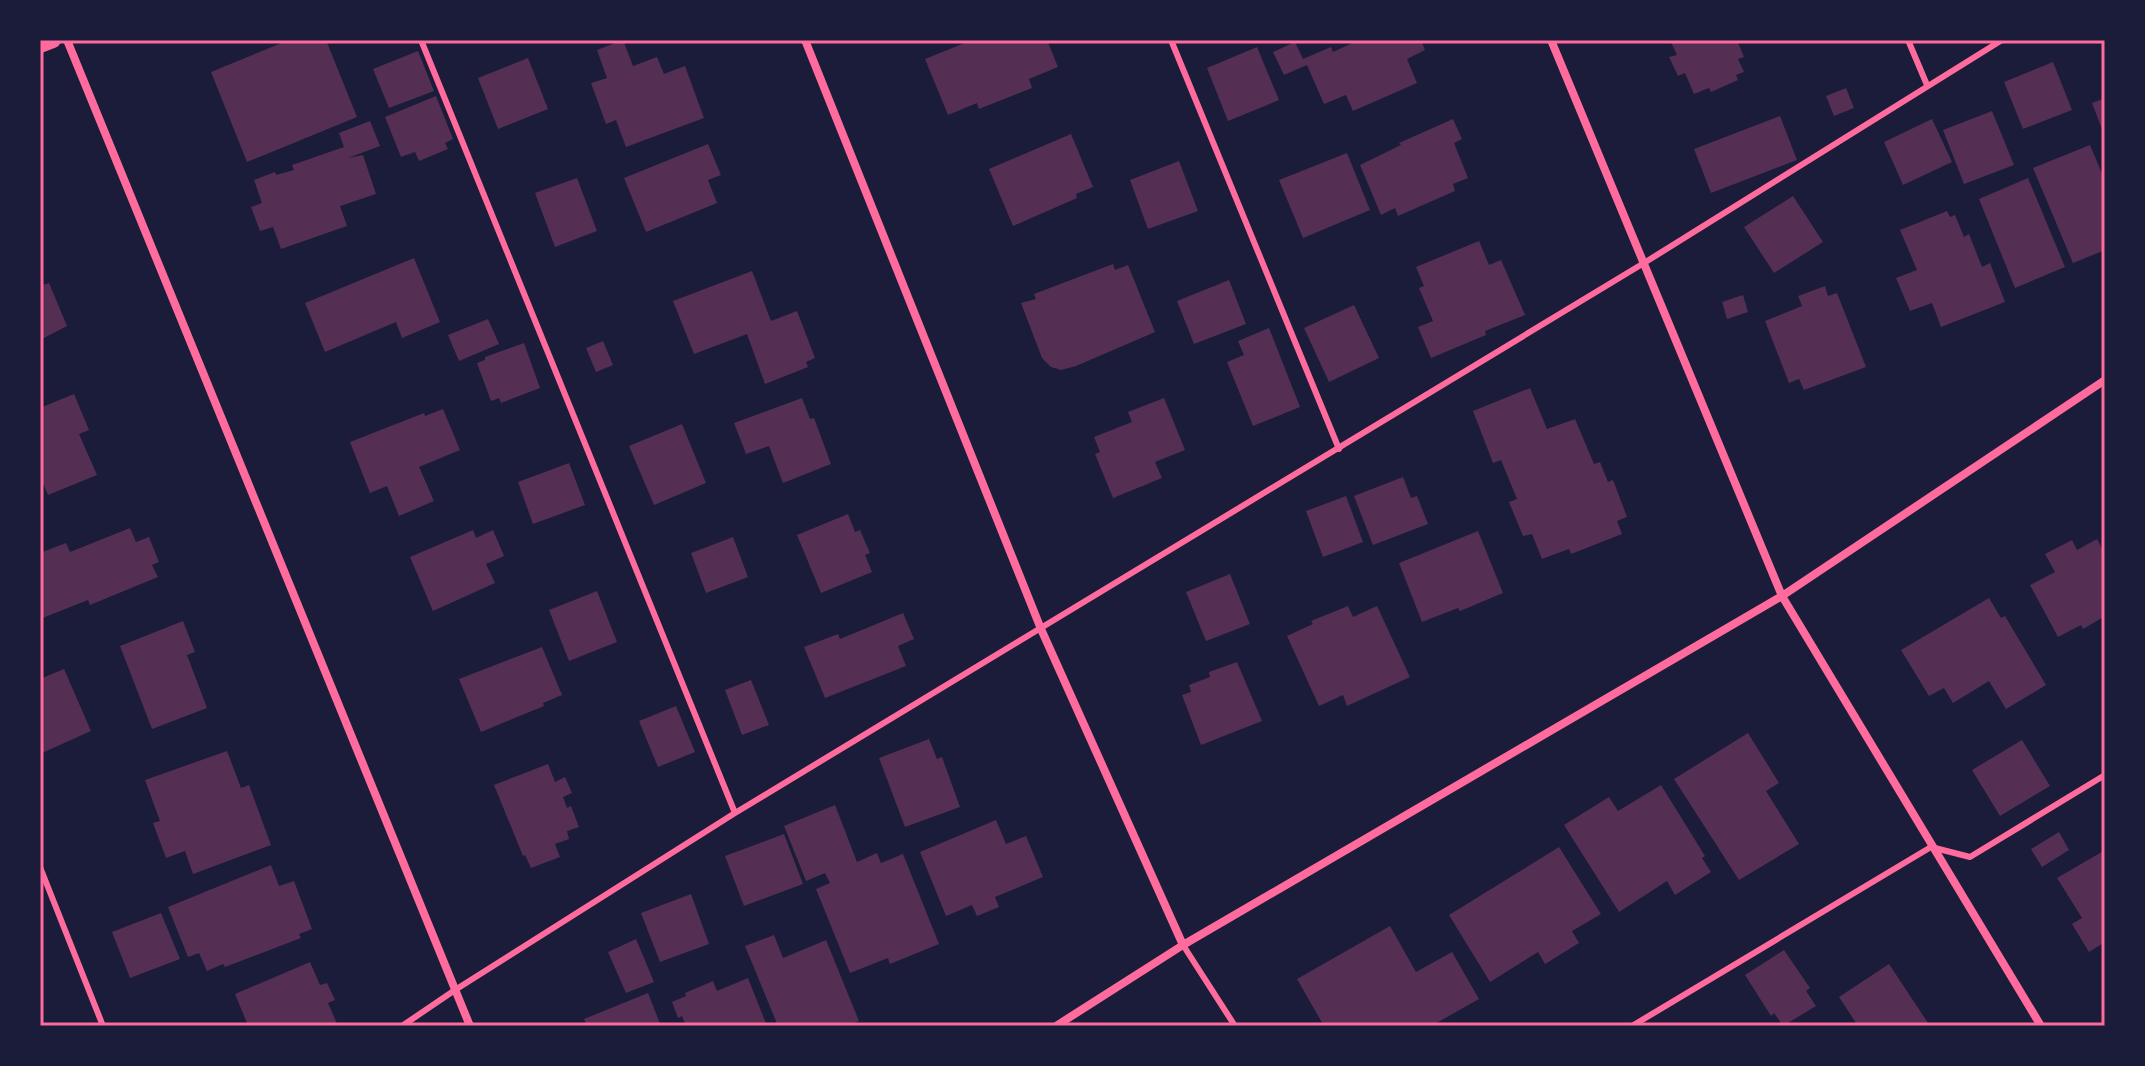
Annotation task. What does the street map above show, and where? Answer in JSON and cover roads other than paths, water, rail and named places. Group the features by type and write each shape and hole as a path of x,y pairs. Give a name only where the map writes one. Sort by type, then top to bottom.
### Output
{"main road":[{"path":"40,45 53,40"}],"street":[{"path":"67,40 470,1026"},
{"path":"805,40 1041,629 1183,945"},
{"path":"1551,40 1782,596 2041,1026"},
{"path":"1056,1026 1183,945 1782,596 2105,380"}],"lane":[{"path":"421,40 735,813"},
{"path":"1171,40 1339,449"},
{"path":"1908,40 1927,85"},
{"path":"402,1026 735,813 1644,263 2002,40"},
{"path":"1632,1026 1931,847 1970,857 2105,775"},
{"path":"40,867 103,1026"},
{"path":"1183,945 1235,1026"}]}
